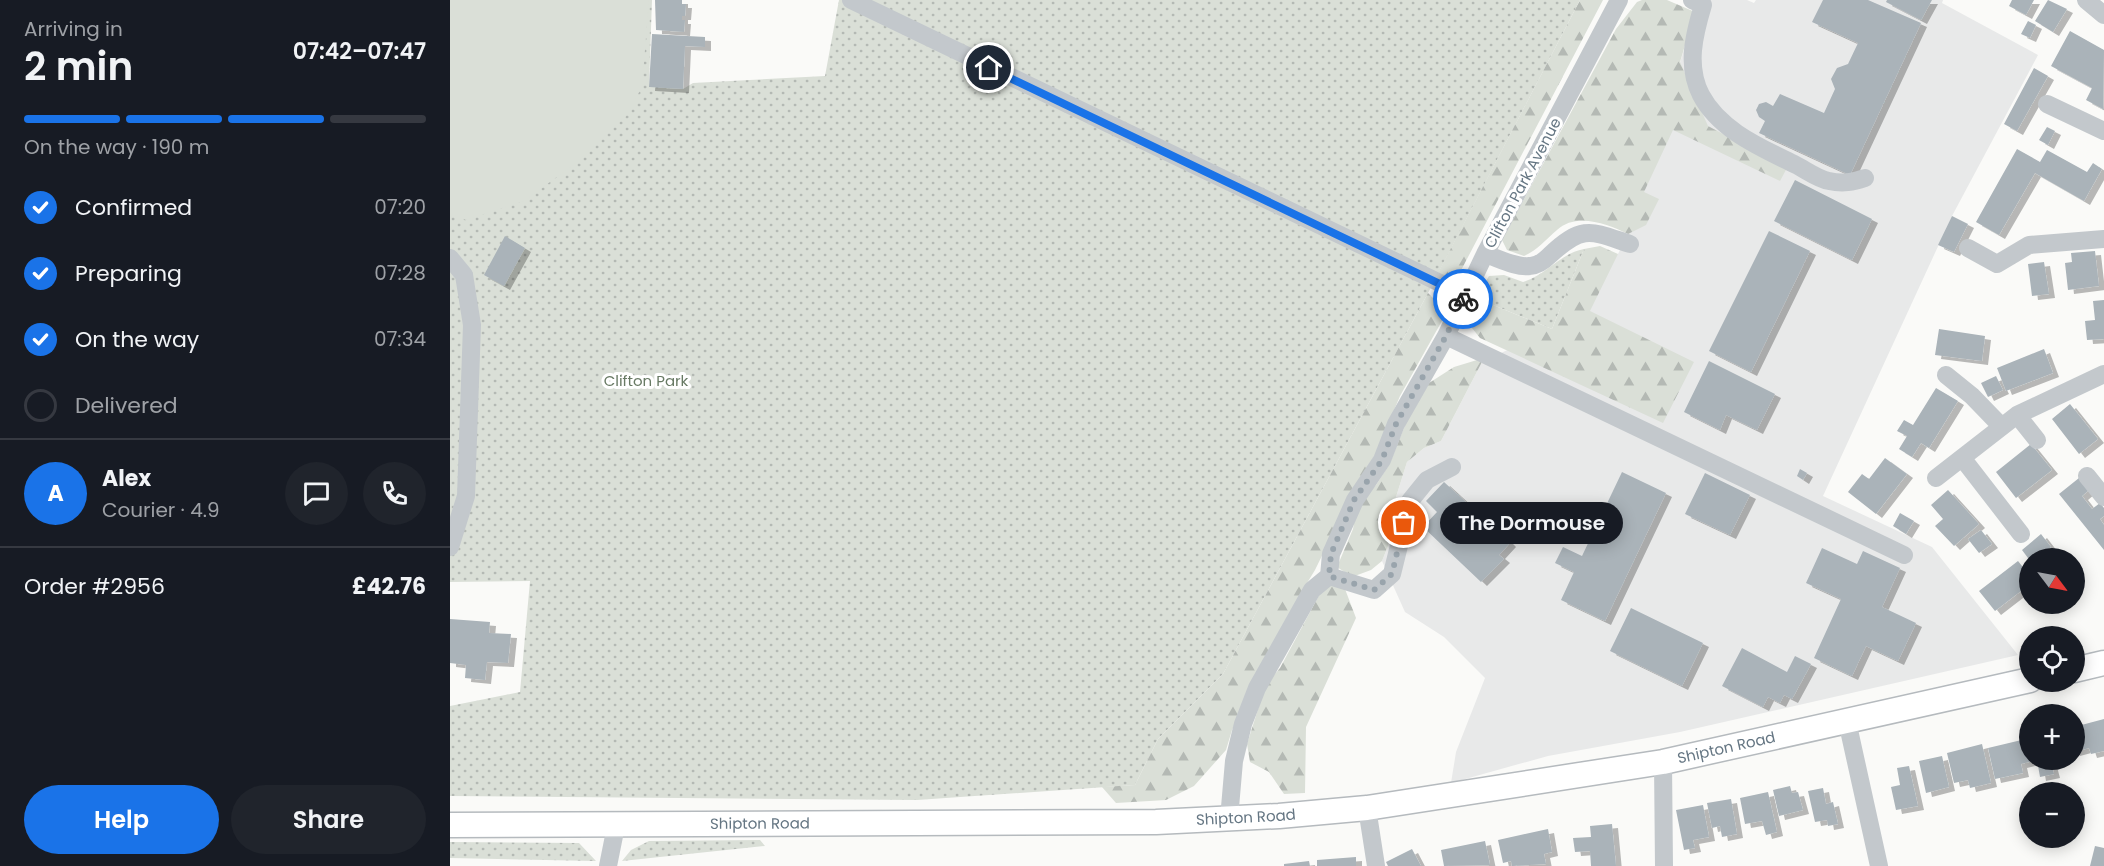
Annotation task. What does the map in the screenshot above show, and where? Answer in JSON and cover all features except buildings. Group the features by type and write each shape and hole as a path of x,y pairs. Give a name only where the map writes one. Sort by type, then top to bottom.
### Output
{"main road":[{"path":"2085,667 2104,663"},
{"name":"Shipton Road","path":"450,825 1156,822 1367,808 1664,762 2019,682"}],"street":[{"path":"851,0 1465,296"},
{"name":"Clifton Park Avenue","path":"1329,576 1331,554 1354,500 1382,460 1396,424 1446,336 1485,254 1619,0"},
{"path":"1692,0 1703,5 1693,37 1693,69 1701,96 1722,122 1749,141 1827,181 1849,183 1866,178"},
{"path":"2086,0 2104,15"},
{"path":"2047,105 2104,131"},
{"path":"1485,254 1524,266 1533,266 1544,261 1568,238 1579,234 1594,232 1630,244"},
{"path":"1968,248 1997,264 2029,246 2104,239"},
{"path":"450,258 464,275 472,324 466,496 450,547"},
{"path":"1446,336 1904,555"},
{"path":"1936,478 2017,415 2104,374"},
{"path":"1946,375 1972,396 2001,426"},
{"path":"2017,415 2037,440"},
{"path":"1963,459 2021,534"},
{"path":"1228,819 1234,761 1243,724 1257,688 1312,590 1329,576 1374,590 1392,574 1410,501 1427,480 1452,467"},
{"path":"2087,477 2104,498"},
{"path":"1847,721 1879,866"},
{"path":"1664,762 1664,866"},
{"path":"1367,808 1376,866"},
{"path":"608,866 616,826"}],"shaded area":[{"path":"1699,0 1747,0 1754,3 1756,0 1943,0 1942,3 2038,55 1952,216 1823,496 1932,547 2018,655 1680,732 1548,756 1451,783 1456,752 1485,678 1444,637 1405,612 1382,561 1388,546 1391,513 1407,462 1424,448 1441,441 1482,362 1552,329 1618,254 1628,234"}],"green space":[{"name":"Clifton Park","path":"450,0 652,0 649,86 683,89 693,83 825,76 839,0 1580,0 1428,293 1223,674 1158,739 1135,785 917,800 450,796 450,706 520,692 530,581 450,582"},
{"path":"450,0 649,0 642,87 626,116 576,163 524,201 466,220 450,213"},
{"path":"1580,0 1603,0 1457,278 1449,278 1438,273"},
{"path":"1667,0 1695,12 1680,62 1708,126 1787,168 1780,181 1673,130 1644,192 1659,199 1646,225 1628,234 1602,224 1573,222 1557,230 1529,254 1524,256 1507,250 1502,240 1616,29 1637,2"},
{"path":"1600,246 1618,254 1590,311 1694,362 1663,423 1480,338 1468,323 1466,315 1476,298 1552,329 1584,249"},
{"path":"1584,249 1552,329 1476,298 1489,276 1504,275 1523,282 1540,274 1567,255"},
{"path":"1428,293 1437,302 1443,319 1400,396 1375,455 1360,478 1232,730 1226,750 1194,786 1166,800 1116,803 1102,787 1135,785 1158,739 1223,674"},
{"path":"1477,360 1482,362 1441,441 1424,448 1407,462 1391,513 1388,546 1382,561 1371,570 1352,577 1337,567 1353,529 1356,512 1367,493 1376,485 1389,465 1406,423 1429,383 1454,367"},
{"path":"1336,585 1345,589 1356,618 1306,727 1305,793 1284,794 1269,772 1250,762 1247,744 1266,684 1280,668 1324,586"},
{"path":"760,840 765,846 622,861 631,850 649,841"},
{"path":"450,842 579,843 596,861 450,858"}],"way so far":[{"path":"1404,523 1392,574 1374,590 1329,576 1331,554 1354,500 1382,460 1396,424 1446,336 1463,299"}],"place":[{"name":"The Dormouse","path":"1404,523"}],"route":[{"path":"989,68 1465,296 1463,299"}]}
